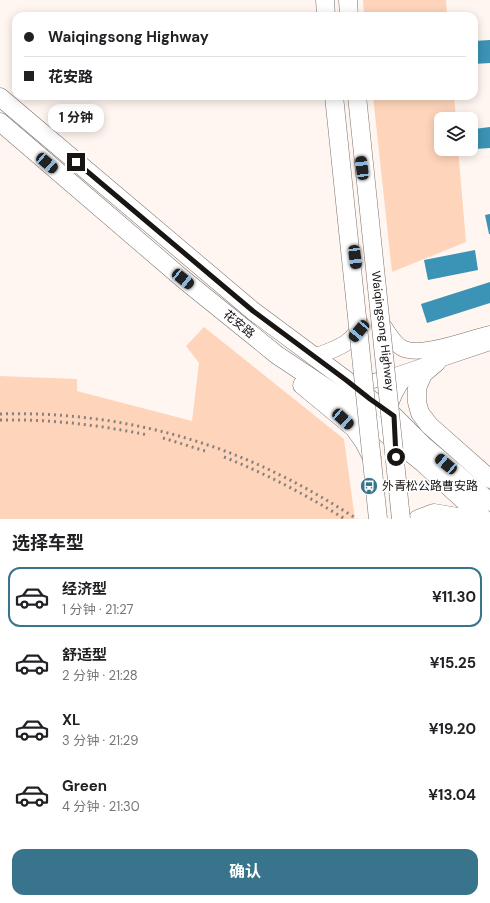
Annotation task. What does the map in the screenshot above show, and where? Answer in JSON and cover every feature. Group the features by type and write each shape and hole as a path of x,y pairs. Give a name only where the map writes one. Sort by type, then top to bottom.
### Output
{"highway":[{"path":"326,0 327,12"},
{"path":"347,0 348,12"},
{"name":"花安路","path":"0,97 253,311 346,380 369,391 393,409 423,445 490,502"},
{"path":"335,100 378,519"},
{"path":"356,100 400,519"},
{"name":"花安路","path":"0,122 183,279 277,355 346,401 423,463 484,519"},
{"path":"183,279 267,356 354,428 369,452 380,482"},
{"path":"437,362 423,374 417,388 417,402 420,413 429,425 490,479"},
{"path":"418,519 434,513 470,519"}],"main road":[{"name":"Waiqingsong Highway","path":"335,100 362,316 384,519"},
{"name":"Waiqingsong Highway","path":"356,100 360,153 393,409 400,519"},
{"path":"314,357 335,349 350,341 359,331 362,316"},
{"path":"382,324 392,339 402,348 416,352 435,349 490,334"},
{"path":"369,391 389,377 490,343"},
{"path":"393,409 396,390 403,380 418,367"}],"shaded area":[{"path":"363,0 446,0 447,12 364,12"},
{"path":"373,100 454,100 455,112 434,112 434,156 459,156 466,242 392,272"},
{"path":"204,327 344,439 355,519 0,519 0,376 77,379 77,391 192,421 199,363 186,346"}],"building":[{"path":"490,40 490,63 478,64 478,41"},
{"path":"490,127 490,148 478,149 478,128"},
{"path":"490,214 490,234 489,234 485,215"},
{"path":"475,250 478,270 428,280 424,260"},
{"path":"490,282 490,303 427,323 421,304"}],"railway":[{"path":"0,414 72,416 144,427 179,436 247,460 280,475 300,485 357,519"},
{"path":"0,420 74,423 148,435"},
{"path":"163,438 205,451"},
{"path":"224,457 256,470 286,485 345,519"}],"place":[{"name":"外青松公路曹安路","path":"369,486"}],"route":[{"path":"76,162 253,311 394,416 396,457"}]}
